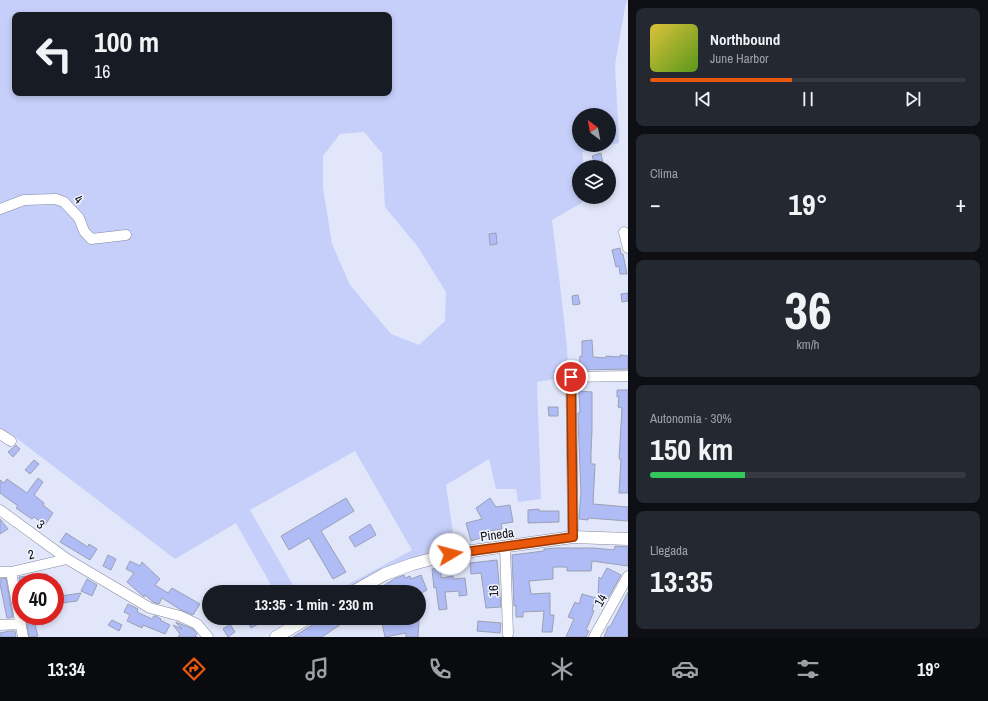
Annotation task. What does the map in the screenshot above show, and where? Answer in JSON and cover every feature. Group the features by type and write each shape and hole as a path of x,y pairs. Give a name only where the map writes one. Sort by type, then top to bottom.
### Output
{"street":[{"name":"4","path":"0,209 24,200 56,199 64,202 79,218 84,231 91,240 126,235"},
{"path":"624,232 628,248"},
{"path":"573,537 571,377 628,376"},
{"path":"0,434 11,441"},
{"name":"3","path":"0,510 67,559 150,608 180,616 197,624 208,637"},
{"name":"Pineda","path":"366,585 386,574 413,564 450,554 573,537 628,539"},
{"name":"16","path":"506,546 508,634"},
{"name":"2","path":"0,572 11,572 67,559"},
{"path":"11,572 12,577"},
{"name":"14","path":"594,637 628,576"},
{"path":"0,625 12,624"},
{"path":"21,625 23,637"},
{"path":"276,637 296,625"}],"shaded area":[{"path":"0,0 627,0 615,65 619,143 616,144 616,108 572,108 572,152 582,152 583,160 572,160 572,204 579,204 552,220 564,318 569,377 537,382 541,499 518,502 516,489 496,489 489,459 446,485 455,546 385,569 356,585 347,585 412,550 355,451 250,510 293,585 271,585 236,523 175,559 11,434 0,429","holes":["364,132 382,153 385,207 418,247 446,292 445,321 419,345 391,334 350,285 332,244 323,188 323,156 340,134"]}],"building":[{"path":"601,153 602,160 593,160 592,156"},
{"path":"496,233 497,244 490,245 489,234"},
{"path":"620,248 621,254 623,254 627,274 620,274 619,266 616,267 612,250"},
{"path":"628,293 628,301 622,302 621,294"},
{"path":"578,295 580,304 573,305 572,296"},
{"path":"592,340 593,357 606,358 606,356 628,356 628,369 579,370 580,356 582,357 582,341"},
{"path":"617,390 628,390 628,493 619,493 622,408 618,407 619,397 617,397"},
{"path":"579,391 592,392 591,464 595,464 593,504 628,507 628,521 588,518 588,520 579,519 581,492 578,419 578,413 580,413"},
{"path":"548,407 558,407 558,416 549,416"},
{"path":"16,445 20,449 13,457 8,452"},
{"path":"34,460 39,464 30,474 25,470"},
{"path":"38,478 43,482 34,495 53,513 45,525 34,517 32,519 16,508 18,506 0,493 0,480 4,483 7,479 27,493"},
{"path":"346,498 354,511 321,531 346,572 333,579 309,538 289,550 281,536"},
{"path":"490,498 496,507 510,505 513,522 501,524 502,529 488,531 489,535 471,541 466,523 482,519 476,508"},
{"path":"539,509 539,511 559,511 559,522 528,523 528,510"},
{"path":"0,519 8,529 0,534"},
{"path":"370,524 376,535 355,547 349,537"},
{"path":"66,533 88,547 89,544 97,549 90,560 60,542"},
{"path":"615,546 628,547 628,566 592,561 591,571 567,571 567,567 553,567 553,579 529,581 531,594 550,593 550,615 554,615 552,632 542,632 544,611 523,612 523,617 516,617 516,605 514,606 512,555 556,548 594,548 614,550"},
{"path":"108,555 116,559 111,570 103,566"},
{"path":"497,560 501,607 486,608 481,573 471,574 470,563"},
{"path":"130,561 140,566 142,562 160,579 155,585 168,593 172,588 200,604 193,615 181,610 162,598 159,604 153,602 145,595 144,597 127,582 134,573 126,569"},
{"path":"441,568 441,578 453,576 453,579 465,578 467,595 459,596 459,591 445,592 447,609 439,610 436,587 434,588 432,569"},
{"path":"607,568 621,575 607,600 598,595 599,577 601,579"},
{"path":"404,575 405,578 410,576 411,579 421,575 425,585 385,585"},
{"path":"6,578 12,611 12,617 10,618 7,618 0,579"},
{"path":"87,579 97,585 92,596 81,591"},
{"path":"628,592 628,637 604,637 608,627 610,627"},
{"path":"81,593 77,601 64,603 64,596"},
{"path":"582,594 596,598 592,610 594,611 586,630 589,631 586,637 566,637 574,619 568,617 575,602 579,604"},
{"path":"128,604 138,609 137,612 152,619 156,616 161,619 160,620 170,625 165,634 143,625 142,628 127,621 130,615 124,612"},
{"path":"112,620 122,625 119,631 108,625"},
{"path":"478,621 501,623 500,633 477,631"},
{"path":"176,622 193,629 197,634 195,636 197,637 178,637 180,634 173,625 182,629"},
{"path":"27,625 35,625 38,636 29,637"},
{"path":"231,625 235,632 228,637 223,629"},
{"path":"250,625 257,625 251,628"},
{"path":"313,625 340,625 322,637 293,637"},
{"path":"382,625 419,625 418,637 406,637 406,633 385,637"},
{"path":"15,631 16,637 0,637 0,633"}],"route":[{"path":"450,554 573,537 571,377"}]}
